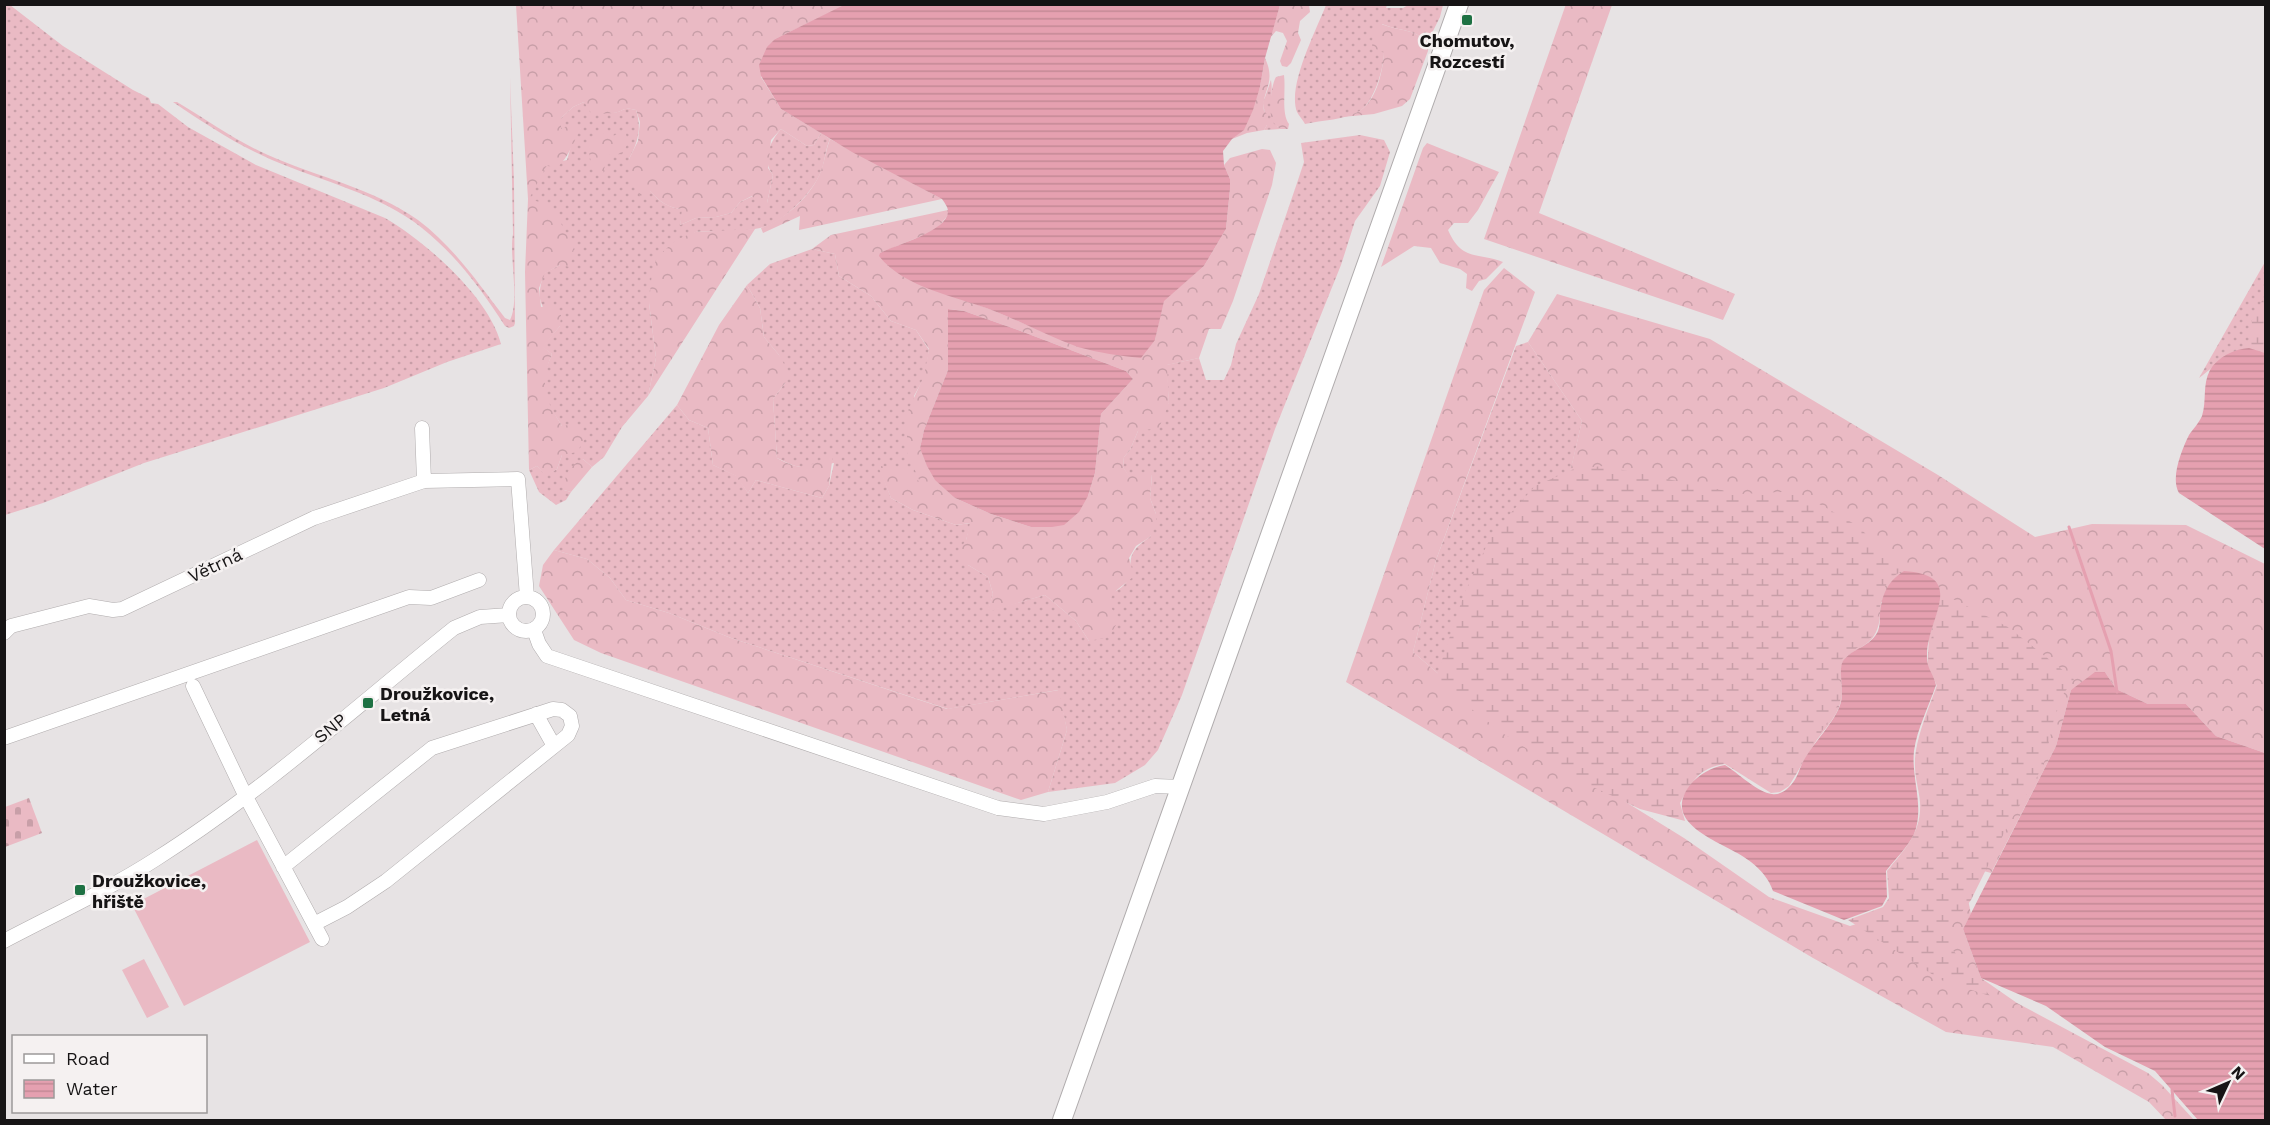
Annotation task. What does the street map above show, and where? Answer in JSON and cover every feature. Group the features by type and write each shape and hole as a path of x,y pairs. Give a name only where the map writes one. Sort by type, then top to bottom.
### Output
{"main road":[{"path":"1062,1120 1459,4"}],"street":[{"path":"422,428 424,481"},
{"name":"Větrná","path":"4,633 11,626 89,606 113,610 122,609 314,518 424,481 518,478 527,597"},
{"path":"4,738 410,597 431,598 479,580"},
{"path":"527,597 535,599 543,609 543,619 534,630 521,631 515,628 508,615 513,602 527,597"},
{"name":"SNP","path":"4,941 154,860 246,796 454,628 480,617 508,615"},
{"path":"534,630 538,644 547,656 998,808 1044,814 1107,802 1155,786 1181,787"},
{"path":"193,686 246,796 322,939"},
{"path":"283,867 432,748 536,714 558,709 570,716 571,731 554,746 386,881 314,924"},
{"path":"536,714 554,746"}],"green space":[{"path":"5,4 10,5 63,46 149,98 151,103 158,104 188,127 256,165 385,218 401,228 437,256 470,290 484,308 501,344 447,362 384,388 144,463 43,503 5,515"},
{"path":"1566,4 1612,5 1539,213 1735,294 1723,320 1484,239"},
{"path":"516,5 846,5 775,39 761,77 781,109 821,133 814,145 807,146 781,129 771,140 768,168 773,175 767,203 760,203 752,196 740,202 731,213 716,217 696,218 680,225 682,209 665,204 650,191 640,196 630,177 629,159 638,141 640,122 636,110 625,109 593,116 584,102 573,107 561,118 561,129 571,124 582,126 561,164 556,168 547,165 529,199 543,203 556,214 574,248 570,267 560,265 545,273 539,288 541,307 549,305 561,315 560,326 543,347 552,354 545,383 551,408 562,426 576,424 586,437 577,452 562,455 557,469 546,476 537,466 529,470 525,272 528,199"},
{"path":"1280,5 1309,5 1310,12 1300,21 1298,33 1301,40 1287,67 1282,66 1280,61 1287,41 1283,33 1276,31 1270,38"},
{"path":"1326,5 1387,5 1386,8 1403,8 1408,5 1443,5 1429,39 1382,24 1384,59 1374,93 1365,107 1354,114 1340,118 1305,124 1297,112 1296,88 1304,58"},
{"path":"1381,24 1429,39 1428,51 1410,99 1402,106 1374,114 1342,117 1361,110 1375,92 1381,75 1384,52 1372,48 1373,31"},
{"path":"1265,58 1269,74 1264,104 1264,111 1268,115 1267,125 1264,130 1232,139 1244,129 1260,87"},
{"path":"1284,75 1284,108 1289,124 1288,129 1280,129 1271,118 1271,99 1276,77"},
{"path":"510,77 514,182 515,323 509,328 505,326 457,262 435,239 406,216 369,197 291,168 246,148 173,102 177,102 256,149 287,163 364,191 401,209 418,220 443,242 505,318 510,320 513,312 514,291"},
{"path":"1271,80 1273,118 1280,129 1264,130 1267,125 1263,103"},
{"path":"584,102 609,113 625,109 636,110 639,123 638,135 629,159 657,198 665,204 683,209 680,225 696,218 716,217 731,213 740,202 753,196 767,203 773,175 769,169 768,151 781,129 807,146 814,145 821,133 830,139 822,170 816,182 795,207 777,221 752,230 695,232 649,303 656,358 648,396 622,427 604,457 592,467 583,459 564,490 571,492 566,500 556,505 539,492 529,470 537,466 546,475 557,469 562,455 562,426 545,395 545,371 552,354 542,347 560,326 544,308 540,297 544,273 560,265 528,199 547,164 567,160 572,143 581,127 560,129 561,118 573,107"},
{"path":"603,133 611,137 619,133 626,134 628,143 622,154 608,155 603,173 595,173 589,143 596,135"},
{"path":"1360,135 1384,140 1390,152 1380,186 1355,221 1341,265 1275,429 1182,695 1158,750 1145,765 1115,783 1048,792 1067,730 1058,690 948,709 731,638 669,613 626,600 610,578 587,559 554,550 677,405 689,420 708,428 713,465 737,476 748,493 756,480 822,498 829,486 834,463 799,467 777,458 773,399 785,383 779,355 764,337 760,308 747,285 770,264 812,249 835,254 839,276 871,296 891,321 916,330 929,350 925,376 914,396 921,483 879,466 891,498 913,510 956,525 971,523 966,540 968,565 988,577 993,594 988,611 1045,595 1076,621 1089,641 1111,611 1109,603 1112,593 1123,586 1128,579 1134,551 1150,537 1156,514 1150,498 1152,475 1129,477 1123,467 1124,457 1130,450 1138,431 1169,403 1166,365 1199,358 1206,380 1224,380 1231,365 1236,344 1259,294 1304,162 1301,143"},
{"path":"830,139 942,199 799,230 800,216 763,233 761,228 789,212 811,189 821,171"},
{"path":"1427,143 1499,172 1468,223 1454,223 1448,230 1453,240 1465,252 1503,262 1486,279 1479,281 1472,291 1466,288 1467,274 1460,269 1440,263 1431,248 1414,246 1381,267 1423,148"},
{"path":"1262,149 1270,150 1276,163 1272,185 1233,301 1221,329 1209,329 1199,358 1167,365 1169,403 1159,428 1138,431 1130,450 1124,457 1123,467 1129,476 1139,472 1152,474 1150,498 1156,514 1156,523 1150,537 1136,546 1129,558 1134,576 1117,590 1110,600 1113,611 1120,618 1109,637 1089,641 1076,621 1045,595 987,612 993,594 988,577 968,565 957,553 966,540 970,523 956,525 913,510 891,498 878,466 901,467 920,482 907,452 907,413 924,376 929,349 916,330 891,321 871,296 839,276 835,254 812,249 831,235 948,210 948,215 936,230 880,253 915,282 992,310 1077,346 1155,340 1163,301 1204,266 1226,229 1230,179 1224,165 1230,158","holes":["949,309 964,311 1126,371 1133,379 1101,414 1095,473 1088,496 1031,527 991,514 955,498 920,448 924,430 948,370"]},
{"path":"755,229 648,396 656,358 649,303 652,272 657,257 676,240 695,232"},
{"path":"2265,262 2265,353 2236,352 2199,378"},
{"path":"1504,268 1535,292 1436,560 1413,652 1490,718 1684,838 1769,897 1850,926 1966,890 1971,914 1963,929 1981,978 2017,1003 2148,1073 2194,1120 2166,1120 2149,1102 2053,1047 1946,1032 1813,958 1346,682 1484,290"},
{"path":"747,285 760,308 764,337 779,355 789,373 785,383 773,399 777,458 800,467 811,465 833,453 829,486 822,498 756,480 748,493 736,476 713,465 708,428 689,420 677,405 719,325"},
{"path":"1557,294 1710,339 1938,475 2035,537 2092,524 2186,525 2265,564 2265,753 2216,736 2186,704 2148,704 2116,689 2105,672 2071,690 2056,746 1991,873 1980,870 1940,694 1934,678 1927,670 1929,637 1940,601 1881,602 1876,632 1869,642 1844,660 1841,668 1842,696 1839,707 1811,748 1538,609 1582,421 1528,342"},
{"path":"2265,295 2265,353 2249,348 2252,320"},
{"path":"1528,342 1582,421 1539,608 1490,718 1413,652 1436,560 1516,346"},
{"path":"583,459 592,467 571,492 564,490 568,472 574,464"},
{"path":"1603,466 1741,494 1782,492 1805,496 1858,526 1902,571 1892,577 1885,586 1873,636 1842,659 1839,667 1840,701 1789,786 1780,792 1771,793 1725,764 1709,768 1692,782 1680,803 1685,821 1640,809 1572,777 1504,734 1435,681 1464,594 1492,534 1535,486 1574,469"},
{"path":"554,550 587,559 610,578 626,600 669,613 731,638 947,709 1059,690 1067,730 1048,792 1021,800 601,653 574,640 539,586 543,565"},
{"path":"1941,593 2008,627 2074,679 2064,693 2055,716 2043,767 2009,823 1971,900 1950,928 1952,949 1990,996 1941,980 1848,920 1883,907 1889,898 1887,871 1911,840 1918,822 1920,802 1915,756 1937,685 1929,669 1928,654"},
{"path":"29,798 42,833 5,847 5,807"},
{"path":"257,840 310,942 184,1006 132,905"},
{"path":"144,959 169,1007 147,1018 122,970"}],"water":[{"path":"846,4 1280,5 1253,110 1244,130 1232,139 1223,151 1224,165 1230,179 1226,229 1204,266 1164,301 1155,340 1141,358 1078,347 994,311 917,284 890,267 879,256 880,253 940,225 948,211 945,203 942,199 852,152 781,109 761,76 759,65 767,47 775,39"},
{"path":"948,309 964,311 1018,330 1126,371 1133,379 1101,414 1095,473 1088,496 1079,512 1064,525 1031,527 991,514 955,498 935,480 927,466 920,448 924,430 948,370"},
{"path":"2249,348 2265,353 2265,549 2179,493 2176,480 2183,448 2202,416 2206,381 2210,370 2227,354"},
{"path":"1904,571 1923,574 1935,580 1940,589 1940,600 1927,654 1936,685 1920,726 1914,751 1918,803 1917,824 1908,844 1886,871 1887,897 1882,906 1844,920 1773,891 1764,875 1751,862 1689,823 1683,812 1683,800 1690,785 1697,778 1725,765 1766,793 1779,794 1791,785 1806,756 1838,710 1842,697 1843,661 1875,636 1879,627 1884,594 1894,579"},
{"path":"2095,672 2105,672 2116,689 2148,704 2186,704 2216,736 2265,753 2265,1120 2198,1120 2155,1071 2105,1047 2046,1006 1981,978 1963,929 2056,746 2071,690"}],"waterway":[{"path":"2069,527 2111,651 2117,692"},
{"path":"2172,1090 2175,1116"}],"place":[{"name":"Chomutov, Rozcestí","path":"1467,20"},
{"name":"Droužkovice, Letná","path":"368,703"},
{"name":"Droužkovice, hřiště","path":"80,890"}]}
